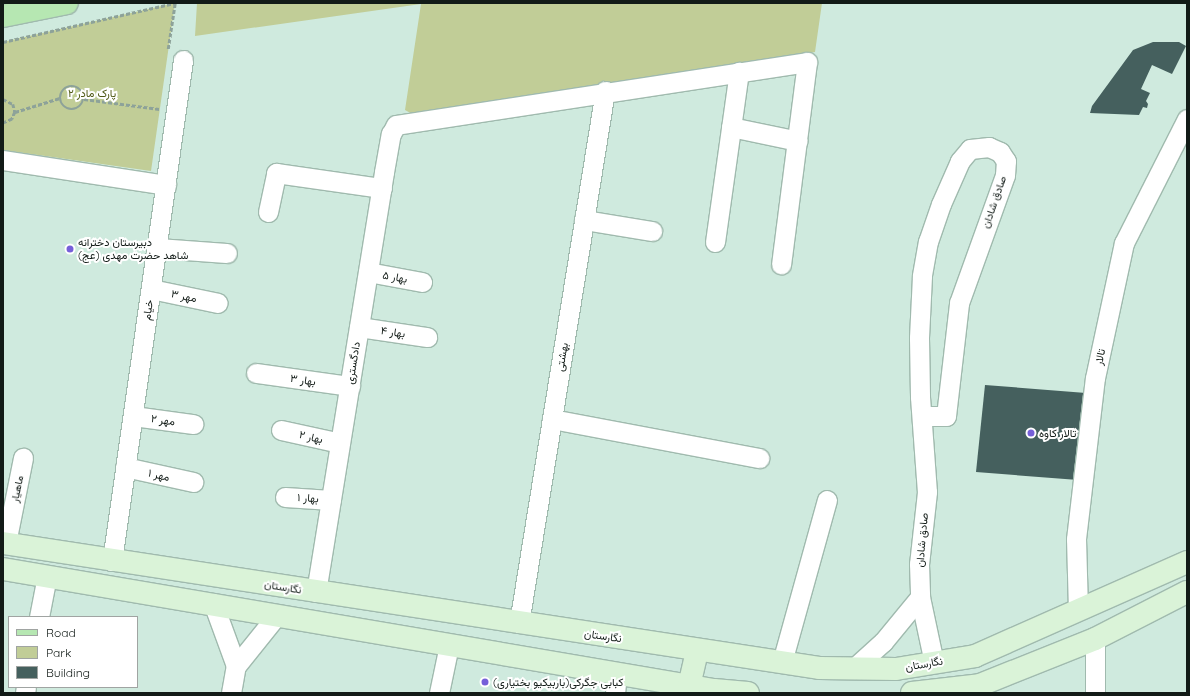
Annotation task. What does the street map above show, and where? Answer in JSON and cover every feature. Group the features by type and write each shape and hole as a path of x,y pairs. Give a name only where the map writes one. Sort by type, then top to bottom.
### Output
{"main road":[{"path":"3,16 67,3"},
{"name":"نگارستان","path":"4,544 820,668 896,669 975,656 1187,562"},
{"path":"3,570 47,576 448,645 616,683 689,686 748,693"},
{"path":"912,693 979,689 1096,639 1187,592"},
{"path":"689,686 697,650"}],"street":[{"name":"خیام","path":"112,561 166,185 175,58"},
{"path":"605,91 807,62 781,264"},
{"path":"715,242 739,72"},
{"name":"دادگستری","path":"316,592 391,134 396,125 605,91"},
{"name":"بهشتی","path":"519,623 605,91"},
{"name":"تالار","path":"1078,610 1076,539 1095,378 1124,243 1187,119"},
{"path":"731,127 798,141"},
{"name":"صادق شادان","path":"922,416 946,416 959,303 1005,175 1006,161 1000,152 989,147 970,149 960,161 941,204 928,241 922,276 918,338 922,416 927,492 920,564 920,598 934,663"},
{"path":"3,160 166,185"},
{"path":"268,212 276,173 382,188"},
{"path":"584,220 652,231"},
{"path":"156,248 227,253"},
{"name":"بهار ۵","path":"368,272 422,282"},
{"name":"مهر ۳","path":"151,289 218,303"},
{"name":"بهار ۴","path":"359,327 427,337"},
{"name":"بهار ۳","path":"256,373 350,386"},
{"name":"مهر ۲","path":"133,416 193,424"},
{"path":"552,420 759,458"},
{"name":"بهار ۲","path":"281,430 340,443"},
{"name":"ماهیار","path":"4,544 23,458"},
{"name":"مهر ۱","path":"125,467 193,482"},
{"name":"بهار ۱","path":"285,497 331,500"},
{"path":"782,662 827,500"},
{"path":"40,616 47,576"},
{"path":"854,668 883,642 920,598"},
{"path":"213,604 236,666"},
{"path":"231,693 236,666 277,615"},
{"path":"1095,693 1096,639"},
{"path":"439,693 448,645"}],"path":[{"path":"3,42 175,3 175,58"},
{"path":"15,112 60,98 65,89 72,87 82,92 84,99"},
{"path":"60,98 63,106 70,110 77,109 84,99"},
{"path":"3,99 13,104 15,112 12,119 3,123"},
{"path":"84,99 160,110"},
{"path":"159,117 161,102"}],"green space":[{"name":"پارک مادر ۲","path":"175,3 151,171 3,150 3,42"},
{"path":"197,3 822,3 815,52 414,115 405,110 421,4 195,36"}],"building":[{"path":"1153,42 1179,42 1186,46 1172,74 1152,65 1141,89 1150,93 1146,101 1148,104 1147,108 1143,107 1139,115 1090,113 1092,106 1133,50"},
{"name":"تالار کاوه","path":"985,385 1086,393 1078,480 976,472"}],"place":[{"name":"دبیرستان دخترانه شاهد حضرت مهدی (عج)","path":"70,249"},
{"name":"تالار کاوه","path":"1031,433"},
{"name":"کبابی جگرکی(باربیکیو بختیاری)","path":"485,682"}]}
